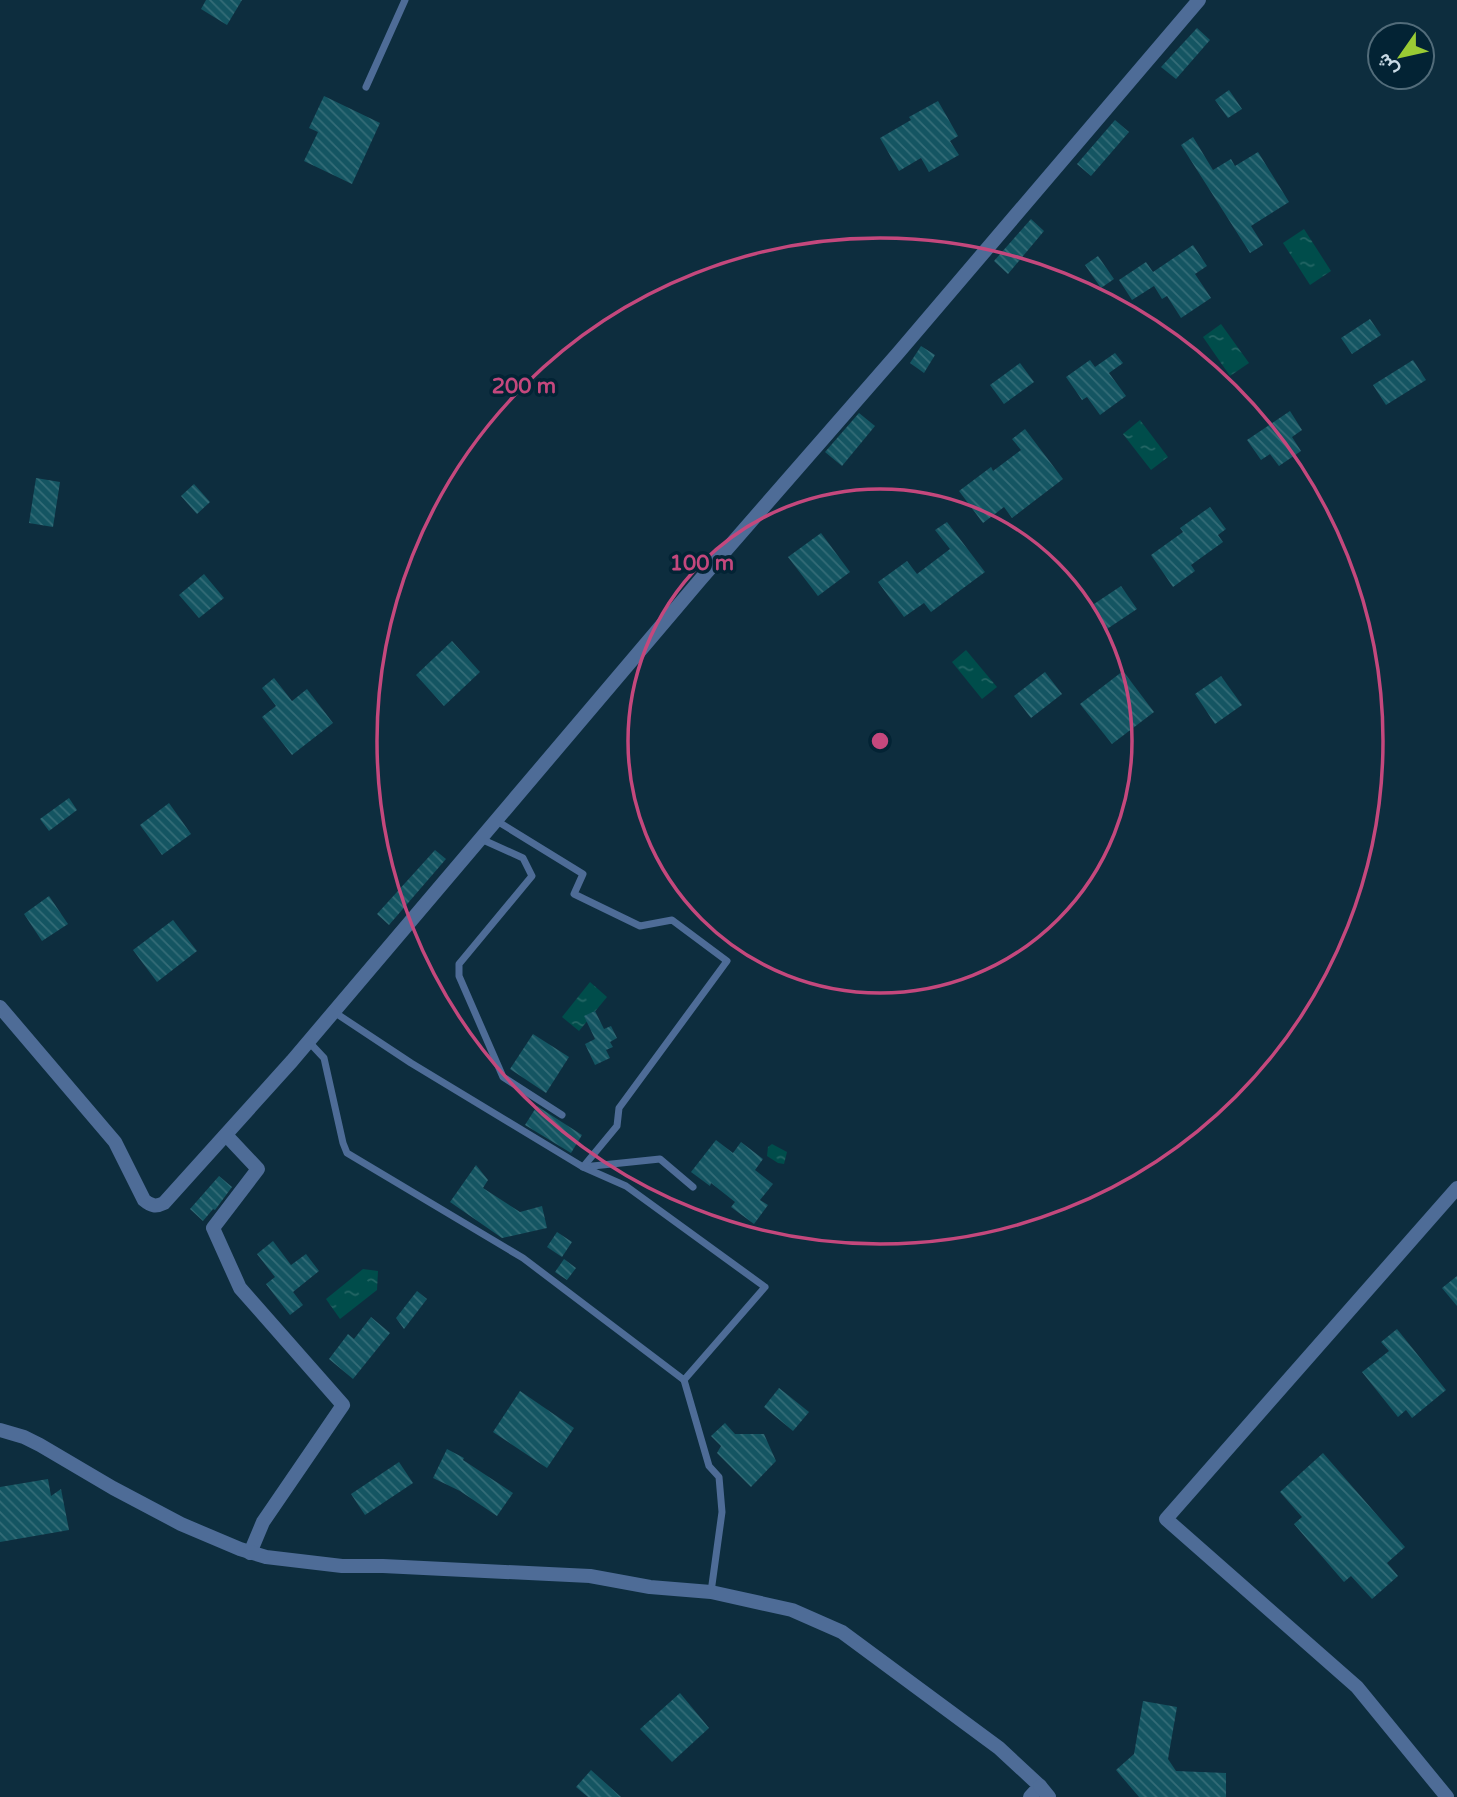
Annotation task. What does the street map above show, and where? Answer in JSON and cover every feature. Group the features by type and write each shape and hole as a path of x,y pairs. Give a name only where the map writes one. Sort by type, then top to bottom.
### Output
{"street":[{"path":"0,1007 115,1142 144,1200 158,1206 169,1199 334,1012 700,580 899,352 1199,0"},
{"path":"226,1135 258,1169 213,1228 240,1288 343,1405 262,1522 250,1552"},
{"path":"1447,1797 1357,1687 1167,1519 1457,1188"},
{"path":"0,1430 40,1444 113,1488 181,1524 250,1552 286,1561 590,1576 650,1587 711,1592 792,1610 842,1632 999,1748 1040,1793"}],"lane":[{"path":"366,88 405,0"},
{"path":"497,821 583,874 574,894 640,926 672,920 727,961 618,1108 617,1126 583,1167"},
{"path":"481,839 523,858 532,876 459,964 459,976 503,1077 562,1115"},
{"path":"334,1012 411,1063 583,1167 625,1186 765,1287 684,1380"},
{"path":"309,1041 324,1058 347,1153 523,1258 684,1380 709,1466 719,1477 722,1512 711,1592"},
{"path":"583,1167 660,1159 693,1187"}],"water":[{"path":"1304,229 1331,271 1310,285 1283,243"},
{"path":"1221,324 1249,363 1230,376 1203,337"},
{"path":"1140,420 1168,457 1151,470 1123,434"},
{"path":"966,650 997,687 982,699 952,662"},
{"path":"590,982 607,997 579,1031 562,1017"},
{"path":"772,1144 787,1152 784,1164 767,1156 768,1147"},
{"path":"363,1269 378,1271 377,1290 340,1319 326,1299"}],"building":[{"path":"206,0 242,0 227,25 201,9"},
{"path":"1197,28 1210,40 1176,79 1161,67"},
{"path":"1229,90 1242,109 1228,118 1215,100"},
{"path":"324,96 380,123 352,184 304,161 318,132 309,128"},
{"path":"938,101 958,136 950,141 959,155 929,172 921,158 899,171 880,138 911,120 909,117"},
{"path":"1115,120 1129,132 1091,176 1077,164"},
{"path":"1193,137 1213,170 1231,159 1235,166 1258,152 1289,202 1251,226 1263,245 1250,253 1181,145"},
{"path":"1031,219 1044,231 1008,274 994,261"},
{"path":"1193,245 1207,266 1195,274 1211,298 1181,318 1167,296 1162,299 1154,286 1132,300 1119,280 1146,262 1153,272"},
{"path":"1098,256 1114,279 1101,288 1085,265"},
{"path":"1370,319 1381,335 1352,354 1341,338"},
{"path":"921,346 935,355 924,373 910,363"},
{"path":"1115,353 1123,363 1109,373 1126,396 1100,415 1087,397 1082,400 1066,377 1090,360 1095,367"},
{"path":"1413,360 1426,380 1386,405 1373,385"},
{"path":"1020,363 1034,382 1004,404 990,385"},
{"path":"1290,411 1302,430 1292,437 1301,451 1279,466 1270,454 1261,460 1247,440"},
{"path":"859,413 875,426 842,466 825,452"},
{"path":"1025,429 1063,479 1012,518 1004,507 983,523 959,491 991,467 993,471 1021,450 1012,439"},
{"path":"36,478 60,482 53,527 29,523"},
{"path":"194,484 210,502 197,514 181,496"},
{"path":"1210,507 1226,529 1218,535 1223,542 1191,565 1195,571 1173,587 1151,555 1183,532 1180,528"},
{"path":"947,522 985,572 931,612 924,603 904,617 878,582 907,561 917,574 950,549 935,530"},
{"path":"821,533 850,572 818,596 788,557"},
{"path":"204,574 224,598 199,618 179,595"},
{"path":"1121,586 1137,609 1107,629 1091,606"},
{"path":"452,641 480,672 444,706 416,675"},
{"path":"1123,671 1154,712 1112,744 1080,704"},
{"path":"1045,672 1062,694 1031,718 1014,696"},
{"path":"1221,676 1242,705 1215,724 1195,694"},
{"path":"274,678 292,701 307,689 333,723 292,755 262,717 276,706 262,688"},
{"path":"69,798 77,810 49,831 40,819"},
{"path":"169,803 191,834 162,855 140,825"},
{"path":"435,850 446,859 389,925 377,914"},
{"path":"49,896 68,924 42,941 24,914"},
{"path":"173,920 197,951 157,982 133,950"},
{"path":"595,1011 604,1029 611,1026 617,1038 610,1042 613,1047 606,1050 610,1058 595,1065 585,1044 595,1039 584,1016"},
{"path":"533,1034 569,1057 546,1093 510,1069"},
{"path":"537,1106 582,1135 571,1153 525,1125"},
{"path":"716,1140 733,1153 741,1142 763,1159 755,1170 773,1184 760,1200 768,1205 754,1224 731,1207 735,1202 711,1183 710,1186 691,1172"},
{"path":"476,1165 488,1180 483,1188 520,1212 542,1206 547,1228 502,1238 450,1202"},
{"path":"219,1176 232,1187 203,1221 190,1209"},
{"path":"557,1232 572,1242 562,1257 547,1247"},
{"path":"273,1241 291,1265 306,1254 319,1271 293,1292 303,1305 290,1315 266,1284 275,1277 257,1254"},
{"path":"564,1259 576,1268 567,1280 555,1272"},
{"path":"1457,1276 1457,1306 1442,1288"},
{"path":"417,1291 427,1299 404,1329 396,1318"},
{"path":"371,1317 390,1333 353,1379 329,1359 348,1334 354,1339"},
{"path":"1397,1329 1446,1390 1412,1418 1406,1410 1398,1417 1362,1372 1389,1351 1381,1342"},
{"path":"779,1388 809,1412 793,1431 764,1407"},
{"path":"520,1391 574,1428 547,1468 493,1432"},
{"path":"725,1423 735,1434 764,1434 776,1461 751,1487 717,1453 721,1446 711,1436"},
{"path":"447,1449 513,1493 497,1516 460,1491 433,1478"},
{"path":"1323,1453 1405,1547 1387,1563 1398,1576 1372,1599 1351,1576 1344,1582 1294,1524 1302,1517 1280,1492"},
{"path":"399,1462 413,1483 365,1515 351,1494"},
{"path":"48,1479 51,1496 61,1489 69,1530 0,1542 0,1487"},
{"path":"680,1693 709,1728 672,1762 640,1729"},
{"path":"1143,1701 1177,1707 1168,1759 1176,1771 1226,1773 1226,1797 1139,1797 1116,1770 1134,1754"},
{"path":"591,1770 621,1797 588,1797 576,1787"}]}
